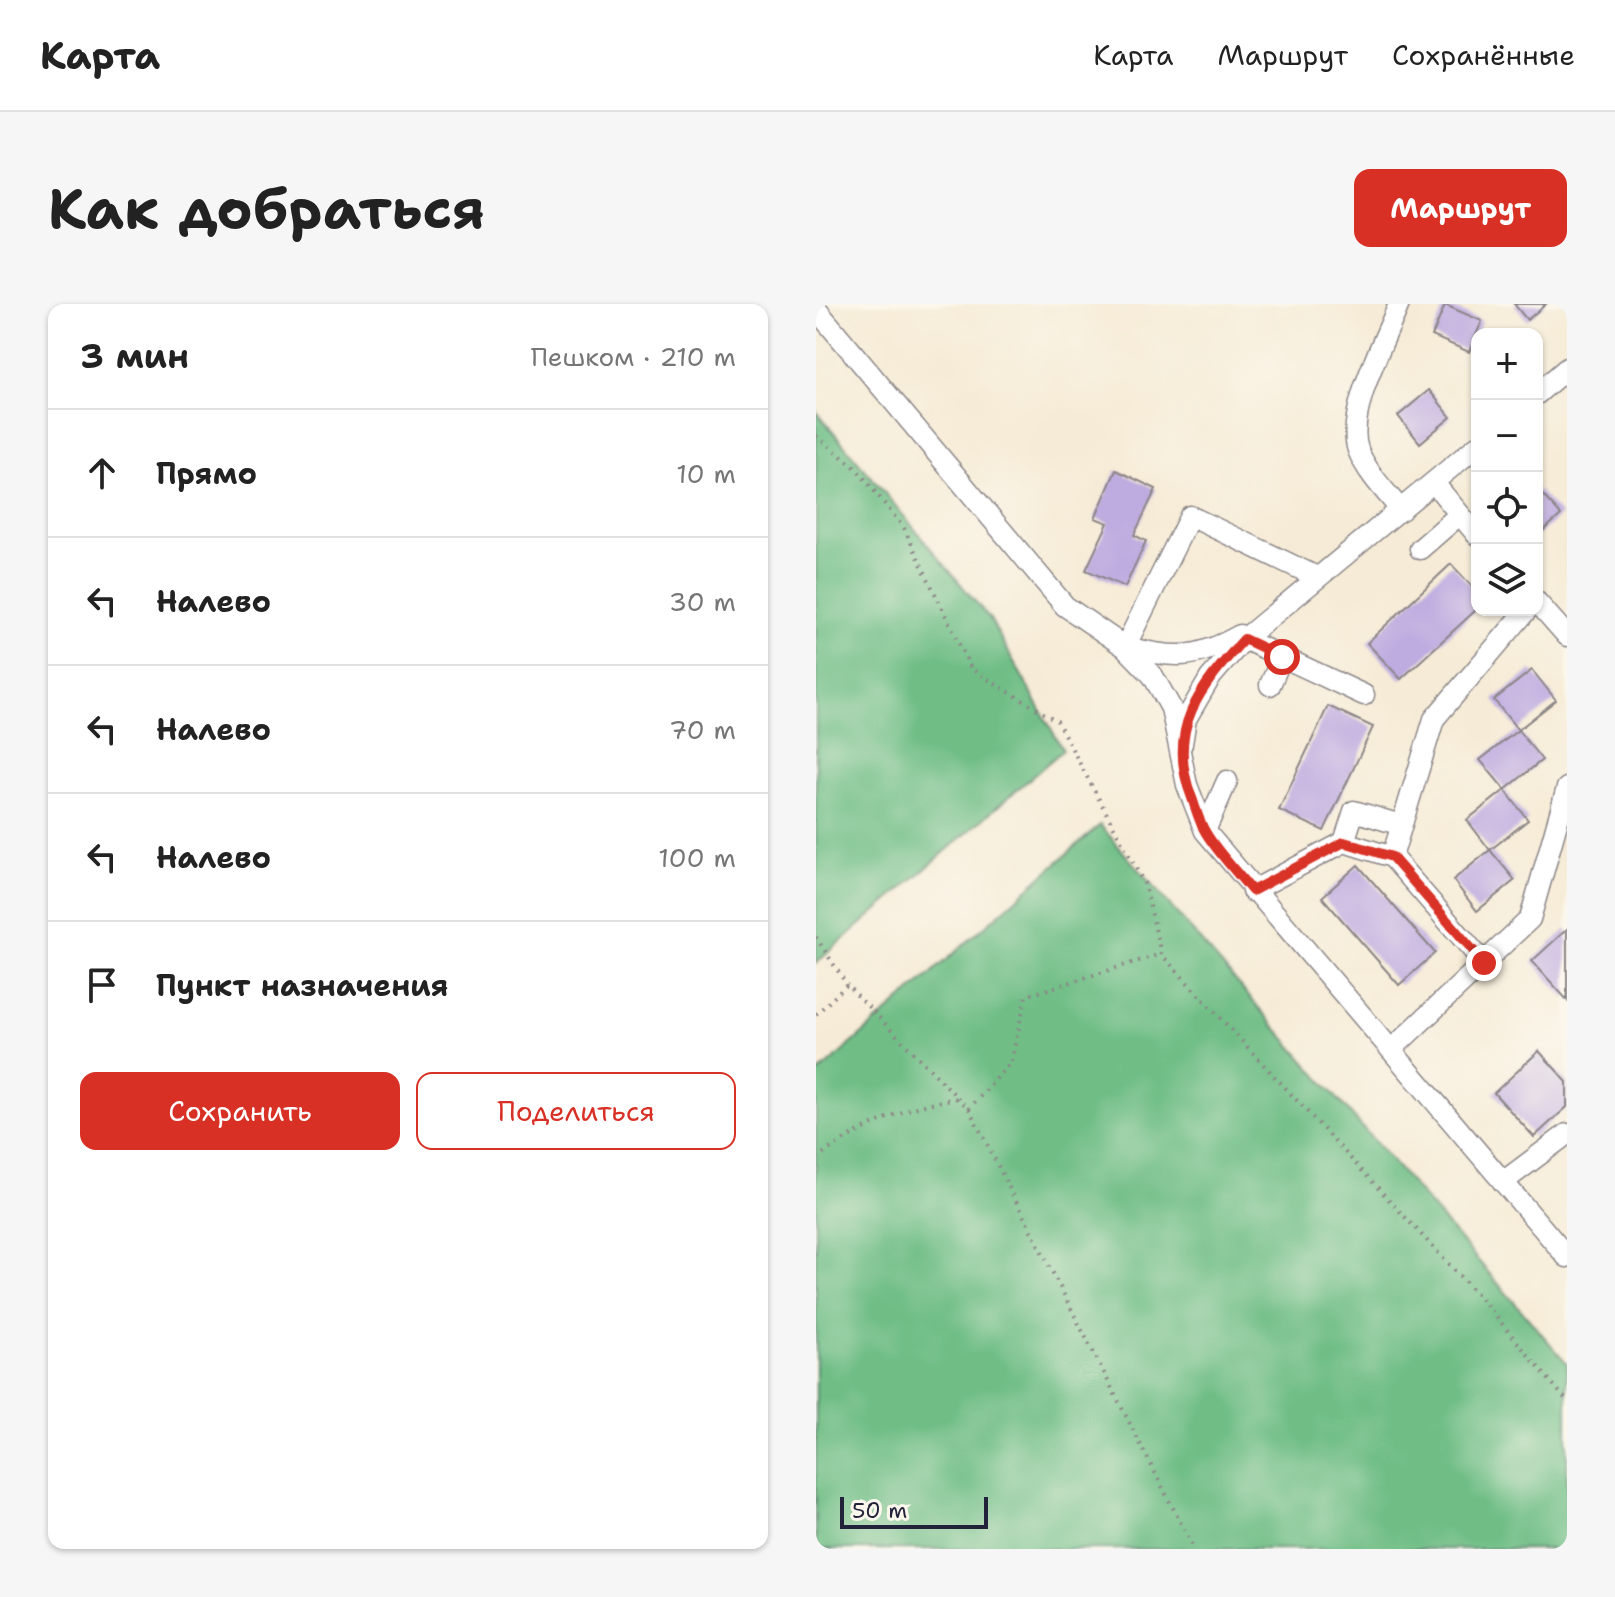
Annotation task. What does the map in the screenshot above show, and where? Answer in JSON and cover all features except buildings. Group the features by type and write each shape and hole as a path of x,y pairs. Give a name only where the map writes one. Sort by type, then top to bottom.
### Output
{"lane":[{"path":"1399,304 1355,424 1358,449 1373,476 1401,510"},
{"path":"816,309 1065,606 1125,647 1153,676 1171,708 1187,785 1205,831 1252,891 1567,1257"},
{"path":"1543,389 1567,368"},
{"path":"1180,756 1186,719 1210,678 1244,639 1471,451"},
{"path":"1434,483 1471,528"},
{"path":"1420,549 1459,515"},
{"path":"1125,647 1190,516 1317,577"},
{"path":"1543,609 1567,636"},
{"path":"1392,857 1434,719 1522,616"},
{"path":"1125,647 1175,658 1220,647 1261,623"},
{"path":"1244,639 1364,695"},
{"path":"1270,685 1282,657"},
{"path":"1205,831 1227,781"},
{"path":"1391,1050 1530,919 1567,788"},
{"path":"1252,891 1344,842 1354,811 1401,825"},
{"path":"1344,842 1392,857 1484,963"},
{"path":"1503,1182 1567,1134"}],"path":[{"path":"816,436 856,468 904,528 971,669 1057,721 1145,885 1161,954 1482,1300 1567,1401"},
{"path":"816,937 847,985 969,1109 1194,1549"},
{"path":"969,1109 1011,1062 1026,996 1161,954"},
{"path":"816,1014 847,985"},
{"path":"816,1158 845,1137 902,1110 959,1098"}],"green space":[{"path":"816,411 990,619 1063,750 816,963"},
{"path":"1100,825 1567,1363 1567,1549 816,1549 816,1075"}],"route":[{"path":"1282,657 1244,639 1210,678 1186,719 1180,756 1187,785 1205,831 1252,891 1344,842 1392,857 1484,963"}]}
